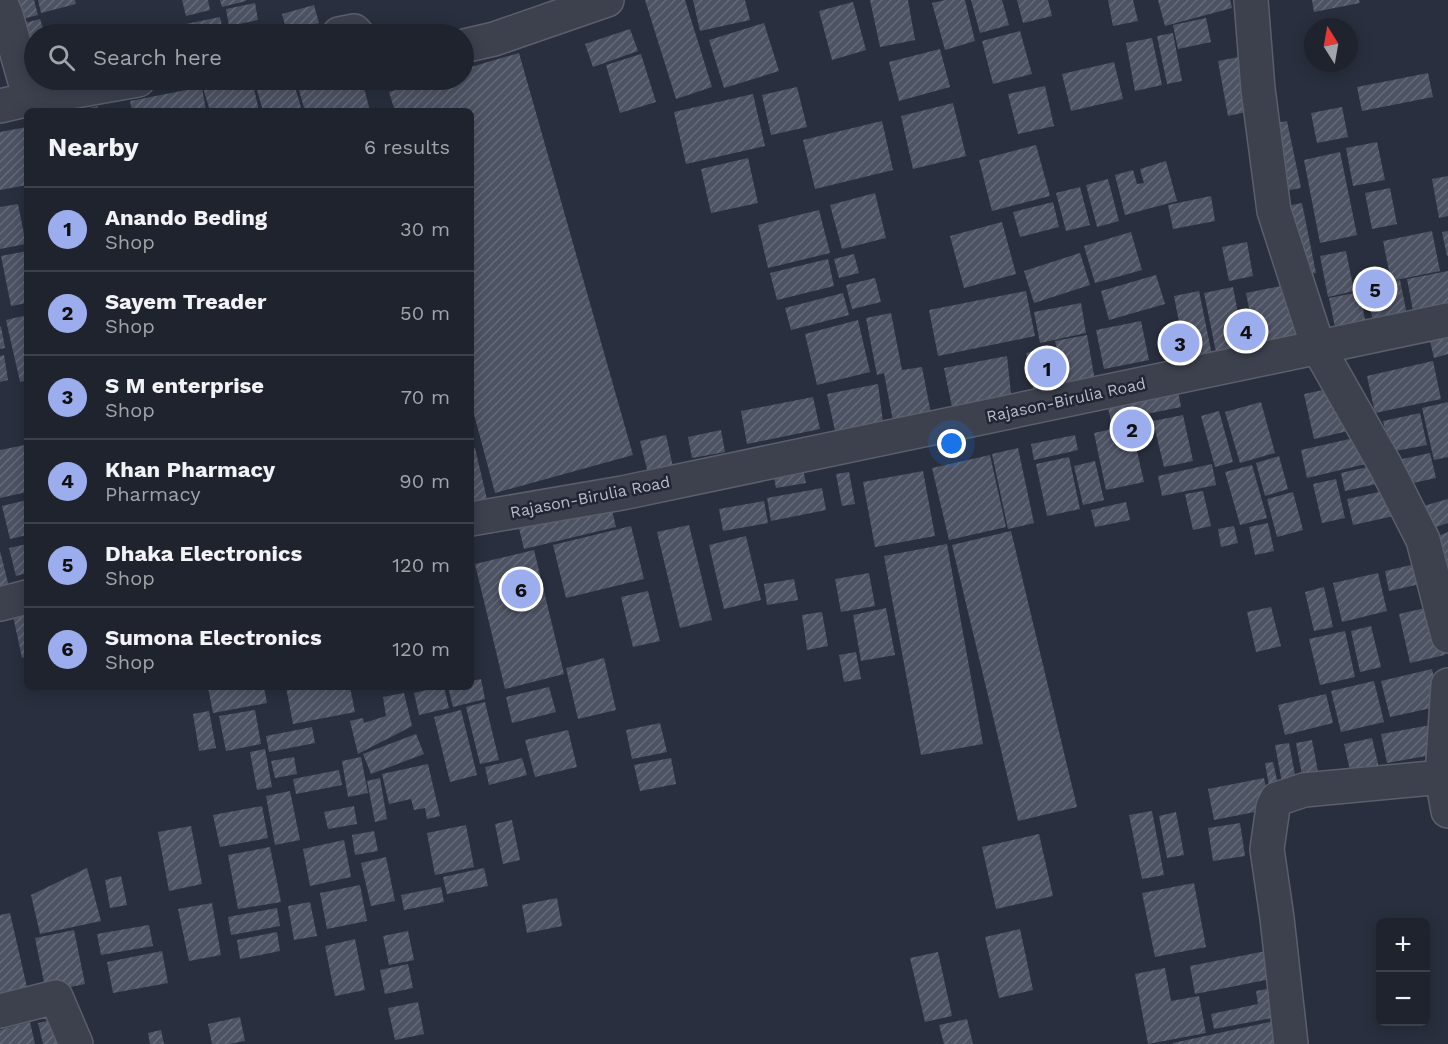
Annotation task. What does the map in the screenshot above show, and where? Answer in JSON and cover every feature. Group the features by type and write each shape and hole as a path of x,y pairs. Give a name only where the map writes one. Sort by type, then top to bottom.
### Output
{"street":[{"path":"474,44 494,39 607,0"},
{"path":"1251,0 1258,89 1274,211 1318,347 1385,465 1423,540 1448,636"},
{"path":"0,1 6,15 15,103 85,90"},
{"name":"Rajason-Birulia Road","path":"474,518 622,492 1448,320"},
{"path":"0,604 24,598"},
{"path":"1448,685 1442,777 1448,811"},
{"path":"1291,1044 1267,849 1273,807 1277,799 1304,790 1442,777"},
{"path":"0,1011 56,997 76,1044"}],"building":[{"path":"13,0 34,0 38,15 18,20"},
{"path":"38,0 75,0 76,4 41,13"},
{"path":"182,0 208,0 210,10 186,16"},
{"path":"220,0 246,0 246,1 222,7"},
{"path":"645,0 685,0 712,87 676,99"},
{"path":"693,0 745,0 750,20 700,31"},
{"path":"870,0 908,0 915,40 880,47"},
{"path":"945,0 965,0 975,41 945,50 932,3"},
{"path":"971,0 1002,0 1009,25 980,33"},
{"path":"1017,0 1048,0 1052,16 1023,23"},
{"path":"1108,0 1133,0 1138,21 1113,26"},
{"path":"1158,0 1230,0 1232,8 1165,26"},
{"path":"1312,0 1359,0 1360,3 1314,12"},
{"path":"853,2 866,50 832,60 819,11"},
{"path":"255,3 258,20 229,24 226,9"},
{"path":"314,5 319,23 285,24 282,14"},
{"path":"220,17 222,24 186,24"},
{"path":"1206,18 1211,42 1178,49 1173,25"},
{"path":"40,19 42,24 24,24 24,40 17,42 13,26"},
{"path":"764,23 779,71 724,88 709,40"},
{"path":"630,29 638,51 593,67 585,44"},
{"path":"1020,31 1032,74 993,84 982,41"},
{"path":"1173,33 1182,81 1167,84 1157,36"},
{"path":"1152,38 1162,85 1135,91 1126,43"},
{"path":"940,49 950,87 899,101 889,62"},
{"path":"519,53 633,455 495,493 474,414 474,108 394,108 389,92 396,90 474,90 474,66"},
{"path":"641,54 656,102 620,113 606,65"},
{"path":"1249,55 1260,109 1228,116 1218,61"},
{"path":"1114,62 1123,99 1071,111 1062,74"},
{"path":"1428,73 1433,97 1362,111 1357,87"},
{"path":"1045,86 1054,126 1018,134 1008,94"},
{"path":"797,87 807,127 771,135 762,95"},
{"path":"187,90 202,90 206,108 131,108 130,101"},
{"path":"204,90 254,90 258,108 209,108"},
{"path":"257,90 296,90 301,108 262,108"},
{"path":"299,90 365,90 369,108 304,108"},
{"path":"753,94 765,146 686,164 674,112"},
{"path":"953,103 966,156 913,169 901,116"},
{"path":"1342,107 1348,137 1317,143 1311,113"},
{"path":"882,121 893,170 815,189 803,140"},
{"path":"1287,121 1301,188 1273,193 1260,126"},
{"path":"24,128 24,186 0,190 0,132"},
{"path":"1377,142 1385,180 1353,186 1346,148"},
{"path":"1036,145 1050,196 992,211 979,160"},
{"path":"1340,152 1357,235 1320,243 1304,160"},
{"path":"748,158 758,203 711,213 701,169"},
{"path":"1166,161 1177,201 1125,215 1115,175 1133,170 1137,184 1144,183 1140,169"},
{"path":"1448,176 1448,216 1439,218 1432,179"},
{"path":"1108,179 1119,221 1097,227 1086,185"},
{"path":"1080,187 1090,225 1066,231 1056,193"},
{"path":"1390,188 1397,224 1372,229 1365,193"},
{"path":"875,193 886,238 842,249 830,205"},
{"path":"1211,196 1215,221 1173,229 1168,205"},
{"path":"1053,202 1059,227 1020,237 1013,212"},
{"path":"1302,203 1316,273 1279,280 1266,210"},
{"path":"18,204 24,244 0,249 0,207"},
{"path":"819,210 830,253 768,268 758,225"},
{"path":"1002,222 1016,274 964,288 950,236"},
{"path":"1432,231 1440,271 1391,281 1383,241"},
{"path":"1448,231 1448,256 1447,256 1442,232"},
{"path":"1131,232 1142,270 1095,283 1084,246"},
{"path":"1247,242 1253,276 1229,281 1222,247"},
{"path":"1346,251 1354,291 1328,297 1320,256"},
{"path":"24,252 24,304 11,306 1,256"},
{"path":"1080,253 1090,285 1034,303 1024,271"},
{"path":"854,254 859,273 839,278 834,259"},
{"path":"828,259 834,286 777,300 770,273"},
{"path":"1448,271 1448,315 1415,322 1407,279"},
{"path":"1156,275 1165,304 1109,320 1101,291"},
{"path":"875,278 881,302 852,309 846,285"},
{"path":"1400,280 1409,325 1375,332 1366,287"},
{"path":"1296,283 1308,344 1258,355 1246,293"},
{"path":"1233,287 1246,356 1218,362 1204,293"},
{"path":"1026,291 1035,336 938,356 929,310"},
{"path":"1199,291 1213,360 1187,364 1174,296"},
{"path":"1360,292 1367,331 1337,337 1329,298"},
{"path":"843,293 849,315 791,330 785,308"},
{"path":"1081,303 1086,333 1040,343 1034,312"},
{"path":"891,313 902,370 922,367 933,424 895,432 884,373 877,375 866,318"},
{"path":"24,316 24,381 20,382 6,320"},
{"path":"858,320 870,372 817,385 805,334"},
{"path":"1141,321 1149,360 1104,369 1096,330"},
{"path":"0,327 5,348 0,349"},
{"path":"1087,335 1095,381 1067,393 1055,341"},
{"path":"1448,337 1448,354 1434,358 1430,341"},
{"path":"1050,348 1058,398 1035,397 1026,353"},
{"path":"4,355 8,380 0,382 0,356"},
{"path":"1007,356 1012,403 954,417 944,368"},
{"path":"1433,361 1441,399 1375,413 1367,376"},
{"path":"878,384 884,430 837,440 827,394"},
{"path":"1177,385 1181,407 1111,421 1106,399"},
{"path":"1337,387 1348,431 1314,439 1304,394"},
{"path":"813,397 820,429 747,444 741,411"},
{"path":"1261,402 1275,453 1240,463 1225,412"},
{"path":"1448,402 1448,457 1434,460 1422,408"},
{"path":"1219,411 1233,462 1215,467 1201,416"},
{"path":"1420,413 1427,445 1390,452 1383,421"},
{"path":"1183,415 1193,461 1164,467 1153,421"},
{"path":"1131,425 1144,482 1106,490 1094,433"},
{"path":"721,430 725,452 692,458 688,437"},
{"path":"666,435 673,467 648,473 640,441"},
{"path":"1075,435 1078,450 1034,460 1031,444"},
{"path":"1367,435 1374,462 1307,478 1301,450"},
{"path":"24,445 24,493 0,498 0,450"},
{"path":"474,448 475,448 490,512 474,515"},
{"path":"1018,448 1034,523 1008,529 992,454"},
{"path":"1430,453 1436,478 1404,485 1398,460"},
{"path":"990,455 1006,527 949,540 932,468"},
{"path":"1279,456 1288,489 1265,496 1256,463"},
{"path":"1069,457 1080,509 1047,516 1036,464"},
{"path":"1095,461 1104,500 1083,505 1074,466"},
{"path":"1212,464 1216,485 1162,496 1158,476"},
{"path":"802,465 806,483 776,488 773,471"},
{"path":"1252,465 1267,518 1240,525 1225,472"},
{"path":"1377,465 1381,483 1345,491 1341,473"},
{"path":"923,471 935,536 875,547 863,482"},
{"path":"849,472 855,504 842,506 836,474"},
{"path":"1336,479 1345,518 1322,523 1313,484"},
{"path":"822,488 826,510 771,521 767,498"},
{"path":"1388,490 1394,516 1353,525 1347,499"},
{"path":"1203,491 1211,526 1193,530 1185,494"},
{"path":"1293,492 1303,530 1277,537 1267,499"},
{"path":"609,498 616,527 524,549 517,520"},
{"path":"1448,499 1448,523 1427,530 1420,507"},
{"path":"24,501 24,536 10,539 2,506"},
{"path":"764,501 768,523 723,531 719,509"},
{"path":"1126,502 1130,520 1095,527 1091,510"},
{"path":"1268,523 1274,551 1255,555 1249,527"},
{"path":"689,525 712,620 680,628 657,532"},
{"path":"631,526 644,579 566,598 553,545"},
{"path":"1234,526 1238,543 1221,547 1218,529"},
{"path":"1011,531 1077,807 1018,821 952,545"},
{"path":"1448,532 1448,592 1431,539"},
{"path":"746,536 761,600 724,609 709,545"},
{"path":"947,544 983,744 921,755 884,556"},
{"path":"24,545 24,574 16,576 9,548"},
{"path":"534,550 564,674 505,689 475,564"},
{"path":"0,551 10,591 0,593"},
{"path":"1424,562 1429,582 1389,591 1385,571"},
{"path":"869,573 875,606 841,612 835,579"},
{"path":"1378,573 1387,611 1342,622 1333,583"},
{"path":"794,579 798,600 767,605 764,584"},
{"path":"1324,587 1333,627 1314,631 1305,592"},
{"path":"648,591 660,641 633,647 621,597"},
{"path":"1434,606 1445,655 1410,663 1399,614"},
{"path":"1271,607 1281,646 1256,652 1247,612"},
{"path":"886,608 895,655 861,661 853,615"},
{"path":"822,612 828,646 807,650 802,615"},
{"path":"24,614 24,657 22,658 13,616"},
{"path":"1371,626 1381,667 1360,672 1351,631"},
{"path":"1345,631 1355,677 1320,685 1309,639"},
{"path":"856,652 861,679 844,682 839,655"},
{"path":"604,658 616,710 578,719 566,668"},
{"path":"1432,669 1441,706 1390,717 1381,681"},
{"path":"481,679 485,699 453,707 449,690 474,690 474,680"},
{"path":"1374,681 1384,722 1341,732 1331,691"},
{"path":"549,687 556,712 512,723 506,697"},
{"path":"209,690 265,690 267,703 213,713"},
{"path":"287,690 351,690 355,712 293,724"},
{"path":"445,690 449,708 419,715 414,693"},
{"path":"404,693 412,726 358,754 350,721 363,718 364,723 386,716 383,697"},
{"path":"1326,694 1333,723 1285,735 1278,705"},
{"path":"485,702 499,760 480,764 466,707"},
{"path":"255,710 261,744 226,751 219,716"},
{"path":"461,710 477,775 450,782 434,717"},
{"path":"209,711 216,748 199,751 193,714"},
{"path":"660,723 667,752 632,759 626,730"},
{"path":"1431,725 1437,754 1387,763 1381,734"},
{"path":"312,727 315,743 269,752 266,736"},
{"path":"568,730 577,767 535,777 525,740"},
{"path":"416,734 424,754 371,774 363,754"},
{"path":"1372,738 1379,768 1351,775 1344,744"},
{"path":"1312,740 1319,777 1303,780 1296,743"},
{"path":"1289,743 1296,780 1282,783 1275,745"},
{"path":"265,749 272,787 257,790 250,752"},
{"path":"294,757 297,774 275,778 271,761"},
{"path":"361,757 368,793 348,797 342,761"},
{"path":"522,758 527,775 489,785 485,767"},
{"path":"671,758 676,784 640,791 634,765"},
{"path":"1273,762 1279,789 1270,791 1265,763"},
{"path":"428,764 440,816 427,819 425,808 414,810 411,799 389,804 382,774"},
{"path":"339,770 342,785 296,794 293,779"},
{"path":"380,778 387,819 375,822 367,781"},
{"path":"1264,778 1270,809 1214,820 1208,789"},
{"path":"290,791 300,840 275,845 266,796"},
{"path":"262,806 268,838 220,847 213,815"},
{"path":"354,806 357,824 328,829 324,812"},
{"path":"1152,811 1164,875 1142,879 1129,815"},
{"path":"1176,812 1184,855 1167,858 1159,816"},
{"path":"512,820 520,860 503,864 495,824"},
{"path":"1240,823 1245,856 1213,861 1208,828"},
{"path":"466,825 474,867 435,875 427,833"},
{"path":"191,826 202,884 169,891 158,832"},
{"path":"374,831 378,851 355,855 352,835"},
{"path":"1039,834 1053,896 996,909 982,847"},
{"path":"344,840 351,877 310,886 303,849"},
{"path":"270,847 281,902 238,909 228,855"},
{"path":"386,857 395,901 371,906 361,863"},
{"path":"87,868 101,921 40,934 31,895"},
{"path":"484,868 488,886 447,894 443,877"},
{"path":"121,876 127,905 110,908 105,880"},
{"path":"1194,883 1206,947 1155,957 1142,893"},
{"path":"360,885 367,921 327,929 320,893"},
{"path":"441,887 444,902 404,910 401,895"},
{"path":"557,898 562,926 527,933 522,905"},
{"path":"310,902 317,936 294,940 288,906"},
{"path":"212,903 221,955 189,961 178,909"},
{"path":"277,908 280,926 231,935 228,917"},
{"path":"10,913 29,996 0,1003 0,915"},
{"path":"149,925 153,946 101,955 97,934"},
{"path":"1020,929 1033,990 999,998 985,937"},
{"path":"74,930 85,984 46,992 35,938"},
{"path":"408,931 414,960 389,965 383,936"},
{"path":"277,932 280,951 240,959 237,940"},
{"path":"355,939 365,990 335,996 325,946"},
{"path":"1271,950 1276,978 1195,994 1190,966"},
{"path":"162,951 168,983 113,993 107,962"},
{"path":"938,952 952,1016 925,1022 910,958"},
{"path":"408,964 413,988 385,994 380,970"},
{"path":"1165,968 1171,1001 1199,996 1206,1033 1148,1044 1135,974"},
{"path":"1277,987 1282,1016 1214,1029 1211,1014 1258,1004 1256,991"},
{"path":"418,1002 424,1034 395,1040 388,1008"},
{"path":"240,1017 245,1041 212,1044 208,1024"},
{"path":"61,1018 66,1042 43,1044 38,1023"},
{"path":"967,1019 973,1044 944,1044 939,1025"},
{"path":"1279,1020 1277,1044 1173,1044 1173,1043"},
{"path":"30,1022 35,1044 0,1044 0,1030"},
{"path":"161,1030 164,1044 150,1044 148,1033"}],"place":[{"name":"Dhaka Electronics","path":"1375,289"},
{"name":"Khan Pharmacy","path":"1246,331"},
{"name":"S M enterprise","path":"1180,343"},
{"name":"Anando Beding","path":"1047,368"},
{"name":"Sayem Treader","path":"1132,429"},
{"name":"Sumona Electronics","path":"521,589"}]}
